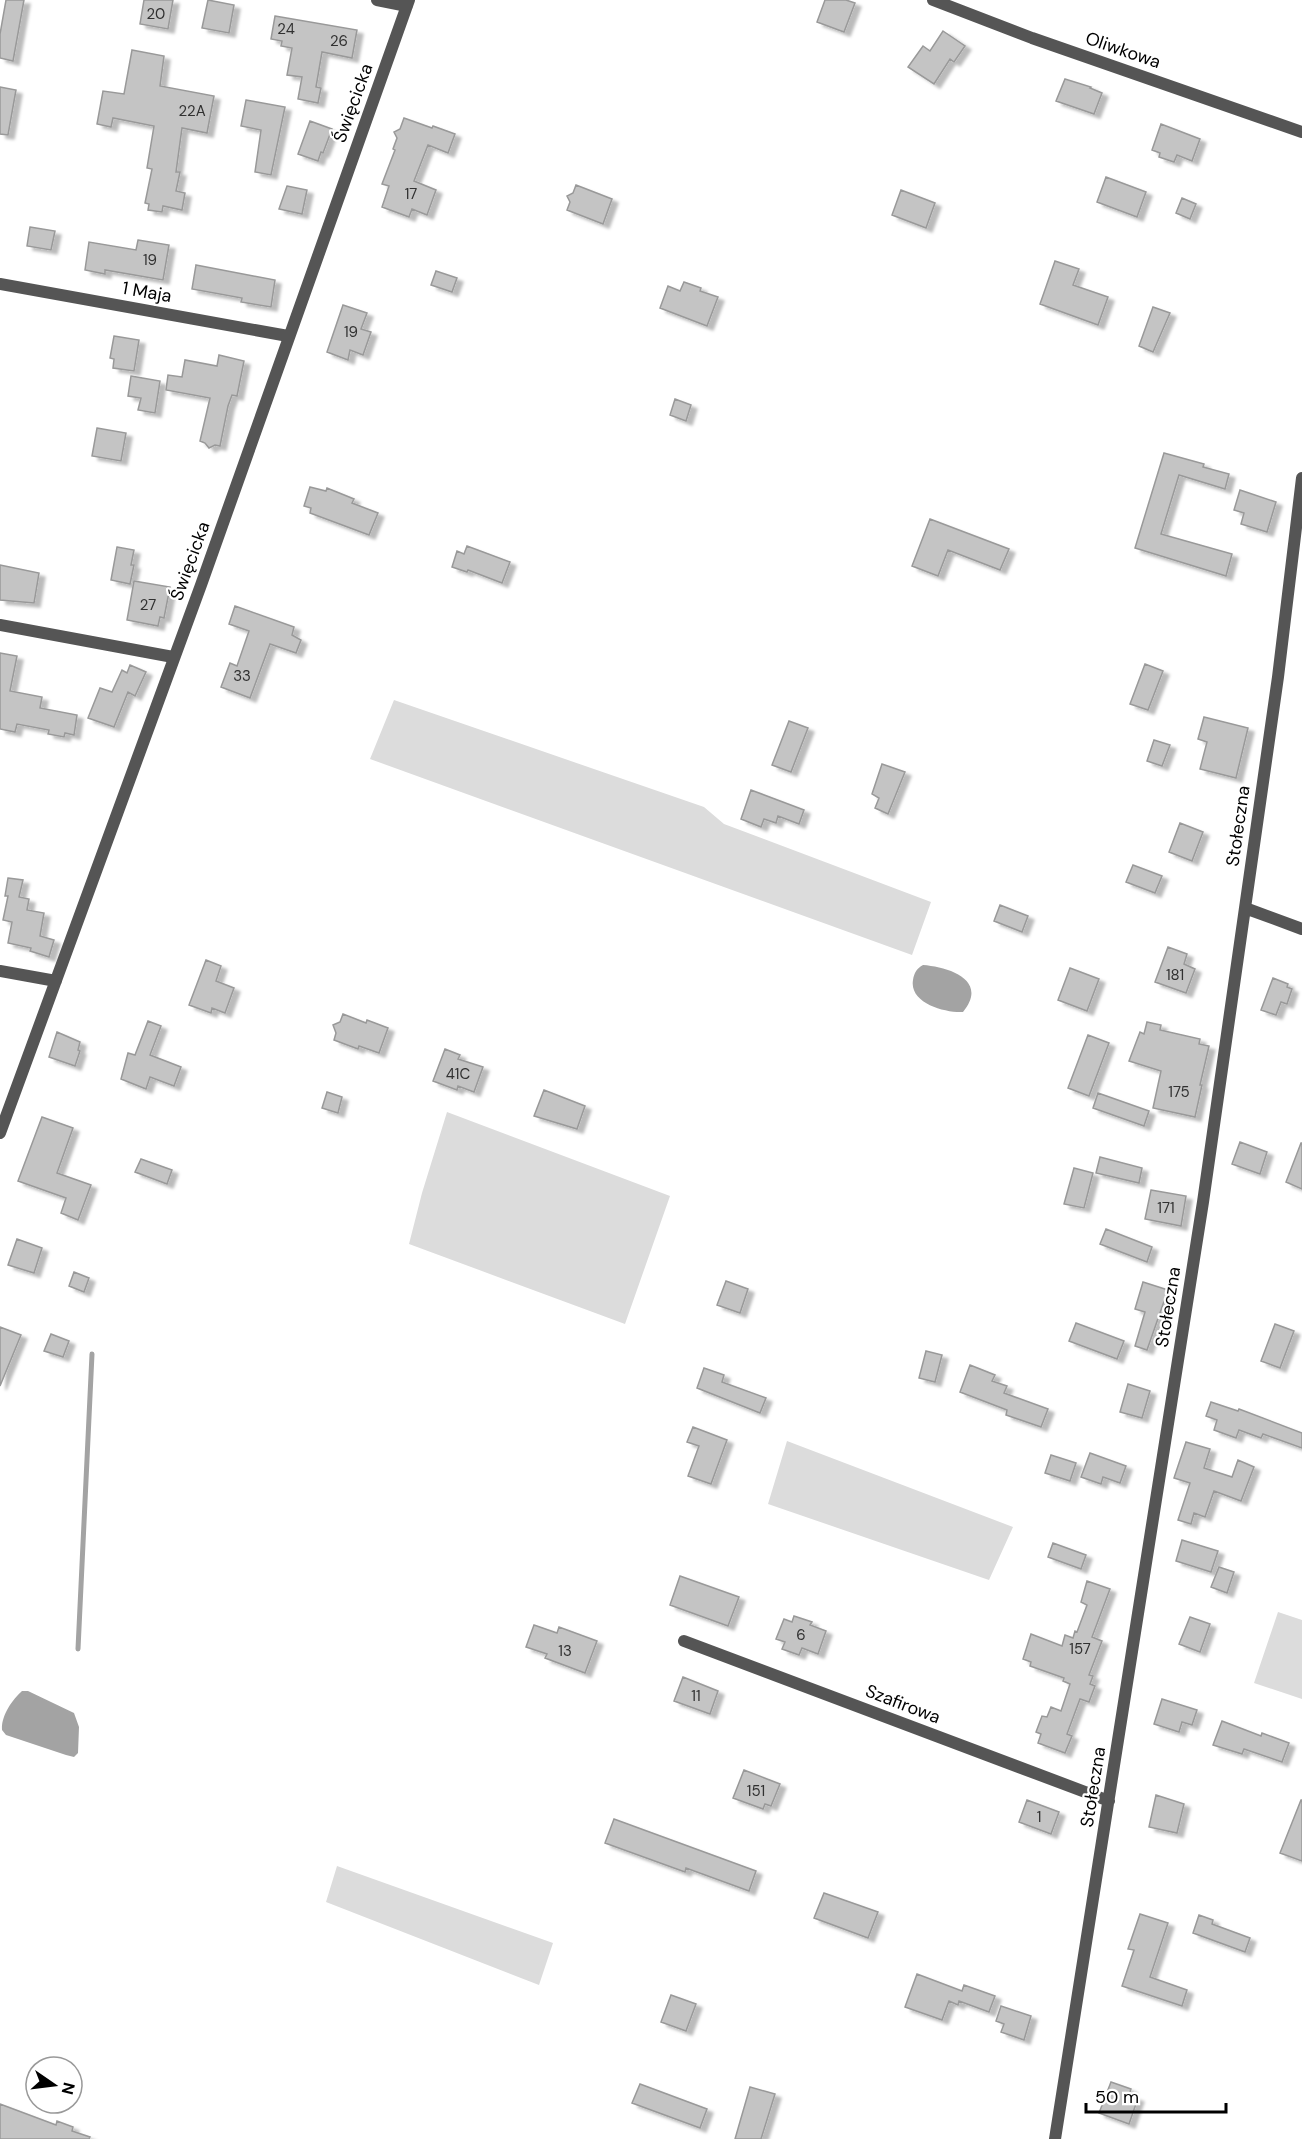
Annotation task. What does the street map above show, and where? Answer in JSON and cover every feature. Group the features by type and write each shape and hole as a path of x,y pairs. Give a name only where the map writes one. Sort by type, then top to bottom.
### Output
{"street":[{"path":"377,0 408,3"},
{"name":"Oliwkowa","path":"933,0 1032,38 1302,132"},
{"name":"Święcicka","path":"0,1133 208,564 408,3"},
{"name":"1 Maja","path":"0,284 288,336"},
{"name":"Stołeczna","path":"1055,2139 1203,1203 1278,677 1302,478"},
{"path":"0,625 173,657"},
{"path":"1245,908 1302,929"},
{"path":"0,971 56,981"},
{"name":"Szafirowa","path":"684,1641 1109,1801"}],"shaded area":[{"path":"394,700 704,807 724,824 931,902 912,955 370,759"},
{"path":"923,965 954,972 969,984 970,1001 963,1012 938,1008 917,995 913,988 913,977 917,969"},
{"path":"447,1112 670,1196 625,1324 409,1244"},
{"path":"787,1441 1013,1527 989,1580 768,1504"},
{"path":"1278,1612 1302,1620 1302,1699 1254,1683"},
{"path":"22,1691 28,1691 74,1713 79,1727 78,1753 74,1757 6,1735 2,1730 3,1719 8,1709"},
{"path":"337,1866 553,1943 539,1985 326,1902"}],"building":[{"path":"6,0 24,0 13,61 0,58 0,34"},
{"path":"144,0 173,0 168,29 140,24"},
{"path":"208,0 234,5 229,33 202,28"},
{"path":"825,0 846,0 855,3 844,32 817,22"},
{"path":"275,16 357,30 352,58 322,52 316,87 321,88 318,103 298,99 302,77 287,75 292,48 281,46 282,41 271,39"},
{"path":"943,31 965,46 954,62 950,59 934,84 908,67 923,46 930,51"},
{"path":"132,50 164,56 160,86 214,96 207,133 182,128 176,172 180,172 176,191 185,193 182,210 163,206 162,212 148,210 149,204 145,203 152,169 147,168 154,126 113,118 111,127 97,124 103,91 124,94"},
{"path":"1065,79 1102,93 1094,114 1056,101"},
{"path":"0,87 16,90 8,135 0,134"},
{"path":"246,100 285,107 271,175 255,172 261,130 241,126"},
{"path":"404,118 455,134 448,153 428,145 414,181 436,190 427,215 412,209 409,217 382,207 389,186 382,184 395,150 393,149 397,138 394,132 400,129"},
{"path":"310,121 332,129 318,161 298,154"},
{"path":"1161,124 1200,139 1192,161 1177,155 1174,162 1159,157 1160,153 1152,150"},
{"path":"1106,177 1146,192 1137,217 1097,202"},
{"path":"576,185 612,199 603,224 567,210 570,202 567,196 573,193"},
{"path":"287,186 307,190 302,214 279,209"},
{"path":"901,190 935,203 926,228 892,215"},
{"path":"1182,198 1196,204 1190,219 1176,213"},
{"path":"30,227 55,231 51,250 27,246"},
{"path":"138,240 169,245 163,280 105,270 105,274 85,270 89,242 136,250"},
{"path":"1055,261 1079,269 1073,285 1108,297 1098,325 1040,304"},
{"path":"196,265 275,280 271,307 241,302 242,298 192,289"},
{"path":"436,271 457,278 452,292 431,285"},
{"path":"684,282 718,297 707,326 660,308 668,286 680,291"},
{"path":"343,305 367,313 361,329 371,332 363,355 350,350 348,360 327,352"},
{"path":"1153,307 1170,313 1153,352 1139,346"},
{"path":"114,336 139,340 134,371 113,368 114,359 110,358"},
{"path":"219,355 244,361 237,396 232,395 228,406 220,446 215,445 209,448 200,441 210,398 166,390 168,375 182,377 185,360 217,366"},
{"path":"131,376 160,381 155,413 138,410 141,398 128,396"},
{"path":"675,399 691,405 686,421 670,415"},
{"path":"97,428 126,433 121,461 92,456"},
{"path":"1164,453 1204,464 1203,467 1229,474 1225,489 1179,475 1161,534 1232,554 1226,576 1135,548"},
{"path":"310,487 326,491 327,488 354,499 352,503 378,513 369,535 310,513 311,508 304,506"},
{"path":"1240,490 1276,502 1267,532 1241,524 1244,513 1234,510"},
{"path":"930,519 1009,549 1000,570 948,550 938,576 912,566"},
{"path":"467,546 510,562 502,583 468,570 467,572 452,567 457,551 464,554"},
{"path":"117,547 134,550 130,584 111,580"},
{"path":"0,565 39,573 34,603 0,600"},
{"path":"134,581 170,587 164,618 160,617 158,626 127,620"},
{"path":"235,606 294,627 292,635 301,640 296,653 270,644 250,698 221,687 230,663 237,666 249,631 229,624"},
{"path":"0,653 17,656 10,691 42,697 40,708 77,715 74,735 65,733 64,737 48,734 49,730 17,724 15,732 0,729"},
{"path":"1145,664 1163,671 1148,710 1130,704"},
{"path":"130,665 146,672 135,696 128,692 114,727 88,718 100,688 112,692 122,670 127,673"},
{"path":"1204,717 1248,728 1236,778 1200,769 1207,742 1198,739"},
{"path":"789,721 808,728 791,772 772,765"},
{"path":"1154,740 1170,745 1162,766 1147,761"},
{"path":"882,764 905,772 888,814 875,808 879,798 872,794"},
{"path":"751,790 804,810 799,824 778,816 776,823 764,819 761,827 741,819"},
{"path":"1180,823 1203,832 1192,861 1169,852"},
{"path":"1133,865 1162,876 1155,893 1126,882"},
{"path":"8,878 23,880 19,897 29,899 27,910 44,913 40,936 54,940 49,957 30,951 31,948 8,943 12,922 3,920 8,896 5,896"},
{"path":"1000,905 1028,916 1022,932 994,921"},
{"path":"1168,947 1187,954 1184,964 1195,969 1186,993 1155,982"},
{"path":"206,960 221,966 216,981 234,988 225,1013 212,1008 211,1013 189,1005"},
{"path":"1070,968 1099,979 1087,1011 1058,1000"},
{"path":"1273,978 1288,984 1287,987 1292,989 1287,1004 1281,1002 1276,1015 1261,1010"},
{"path":"343,1014 388,1028 379,1053 359,1046 358,1049 334,1040 336,1033 333,1025 340,1022"},
{"path":"148,1021 161,1026 150,1055 181,1067 174,1086 150,1077 146,1089 121,1079 128,1053 135,1055"},
{"path":"1147,1022 1161,1025 1160,1030 1200,1039 1199,1044 1209,1046 1195,1117 1153,1108 1161,1071 1129,1061 1140,1032 1144,1034"},
{"path":"57,1032 80,1042 78,1050 80,1051 75,1066 49,1057"},
{"path":"1088,1035 1109,1043 1089,1096 1068,1088"},
{"path":"445,1049 460,1055 458,1059 483,1067 474,1092 458,1086 457,1090 433,1081"},
{"path":"544,1090 585,1106 577,1129 534,1116"},
{"path":"327,1092 342,1097 338,1113 322,1108"},
{"path":"1098,1093 1149,1111 1144,1126 1093,1108"},
{"path":"42,1117 73,1128 57,1173 91,1185 78,1220 61,1213 66,1198 18,1181"},
{"path":"1240,1142 1267,1152 1260,1174 1232,1164"},
{"path":"1302,1143 1302,1189 1286,1182"},
{"path":"1100,1157 1142,1168 1139,1183 1096,1173"},
{"path":"141,1159 172,1170 167,1184 135,1172"},
{"path":"1074,1168 1093,1173 1084,1208 1064,1204"},
{"path":"1151,1190 1186,1196 1181,1226 1145,1219"},
{"path":"1106,1229 1152,1247 1147,1262 1100,1244"},
{"path":"17,1239 42,1248 34,1273 8,1265"},
{"path":"74,1272 89,1278 84,1292 69,1286"},
{"path":"726,1281 748,1289 740,1313 717,1305"},
{"path":"1143,1282 1168,1290 1147,1350 1135,1346 1145,1312 1135,1309"},
{"path":"1076,1323 1124,1341 1117,1359 1069,1341"},
{"path":"1275,1324 1294,1331 1280,1368 1261,1361"},
{"path":"0,1327 21,1335 0,1386"},
{"path":"51,1334 69,1341 63,1357 44,1351"},
{"path":"926,1351 942,1355 935,1382 919,1378"},
{"path":"970,1365 995,1375 992,1381 1007,1386 1004,1393 1048,1409 1041,1427 1006,1415 1007,1410 960,1392"},
{"path":"704,1368 724,1375 722,1382 766,1398 760,1413 697,1388"},
{"path":"1128,1384 1150,1391 1142,1418 1120,1412"},
{"path":"1211,1402 1238,1411 1239,1409 1302,1433 1302,1448 1263,1434 1261,1438 1239,1430 1236,1438 1214,1430 1217,1420 1206,1416"},
{"path":"693,1427 727,1440 711,1484 688,1476 699,1446 687,1442"},
{"path":"1186,1442 1210,1449 1204,1468 1232,1477 1238,1460 1254,1467 1241,1501 1214,1491 1205,1517 1194,1513 1191,1524 1178,1520 1190,1483 1174,1478"},
{"path":"1090,1453 1126,1466 1120,1483 1103,1477 1101,1484 1081,1477"},
{"path":"1051,1455 1076,1463 1070,1481 1045,1473"},
{"path":"1182,1540 1218,1551 1211,1572 1176,1561"},
{"path":"1053,1543 1086,1555 1081,1569 1048,1557"},
{"path":"1219,1567 1234,1572 1227,1593 1211,1587"},
{"path":"680,1576 739,1597 728,1626 670,1605"},
{"path":"1087,1581 1110,1589 1092,1637 1102,1641 1089,1675 1093,1676 1090,1684 1095,1686 1089,1702 1080,1699 1067,1734 1072,1736 1065,1753 1038,1743 1041,1734 1036,1732 1042,1716 1047,1717 1051,1707 1061,1711 1070,1684 1063,1681 1064,1678 1030,1666 1031,1662 1023,1659 1031,1634 1062,1646 1065,1635 1073,1638 1087,1605 1081,1602"},
{"path":"794,1616 812,1622 810,1625 826,1631 818,1654 802,1648 799,1655 782,1649 785,1642 776,1639 784,1619 792,1622"},
{"path":"1190,1617 1210,1624 1200,1652 1179,1644"},
{"path":"534,1625 557,1633 559,1627 597,1641 585,1673 545,1658 547,1654 526,1647"},
{"path":"683,1677 718,1691 710,1714 674,1701"},
{"path":"1162,1699 1197,1710 1192,1725 1182,1722 1179,1732 1154,1724"},
{"path":"1222,1721 1261,1736 1262,1733 1289,1743 1282,1762 1244,1749 1242,1754 1213,1745"},
{"path":"744,1770 780,1784 771,1806 765,1804 763,1809 733,1798"},
{"path":"1156,1795 1184,1804 1177,1833 1149,1827"},
{"path":"1027,1800 1059,1812 1051,1834 1019,1822"},
{"path":"1302,1800 1302,1861 1280,1853"},
{"path":"614,1819 756,1871 749,1891 686,1868 685,1872 605,1843"},
{"path":"824,1893 878,1912 868,1938 814,1918"},
{"path":"1140,1914 1168,1923 1150,1977 1187,1990 1182,2006 1122,1986 1134,1950 1128,1949"},
{"path":"1199,1915 1213,1920 1212,1924 1250,1938 1245,1952 1193,1933"},
{"path":"917,1974 962,1991 964,1985 995,1996 989,2012 959,2001 958,2005 949,2001 942,2020 905,2007"},
{"path":"671,1995 696,2004 686,2031 661,2022"},
{"path":"1001,2006 1031,2016 1024,2040 1001,2032 1004,2024 996,2021"},
{"path":"1111,2082 1131,2089 1129,2095 1138,2098 1129,2124 1099,2113"},
{"path":"640,2084 707,2109 700,2128 632,2103"},
{"path":"750,2087 775,2094 761,2139 735,2139"},
{"path":"0,2104 24,2113 24,2115 56,2125 57,2121 73,2127 72,2131 90,2137 89,2139 0,2139"}],"waterway":[{"path":"78,1649 92,1354"}]}
